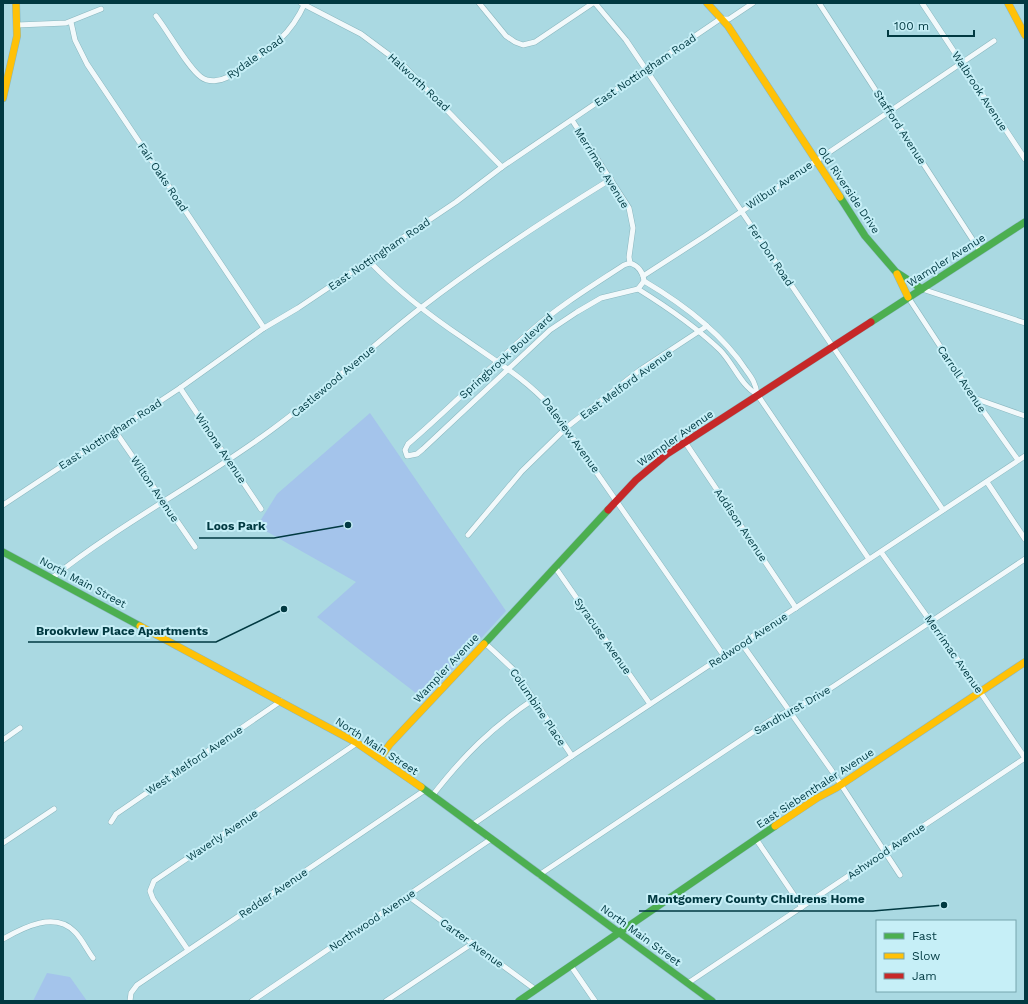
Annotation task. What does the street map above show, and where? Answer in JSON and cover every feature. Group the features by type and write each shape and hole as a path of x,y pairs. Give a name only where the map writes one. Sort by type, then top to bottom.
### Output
{"main road":[{"path":"3,98 14,57 17,25 16,3"},
{"name":"Old Riverside Drive","path":"707,3 728,26 865,236 896,272 922,289"},
{"path":"1008,3 1025,35"},
{"name":"Wampler Avenue","path":"380,758 390,744 646,470 685,442 832,346 980,251 1024,225"},
{"path":"896,272 908,297"},
{"name":"North Main Street","path":"4,555 52,578 357,743 425,790 712,1001"},
{"name":"East Siebenthaler Avenue","path":"519,1001 618,932 817,798 841,785 1025,662"}],"street":[{"path":"479,3 506,36 523,44 535,42 594,3"},
{"name":"Fer Don Road","path":"594,3 626,40 943,510"},
{"name":"East Nottingham Road","path":"3,505 180,388 264,328 298,308 370,261 456,202 502,167 720,19 729,19 753,3"},
{"name":"Stafford Avenue","path":"819,3 980,251"},
{"name":"Walbrook Avenue","path":"922,3 1025,159"},
{"name":"Rydale Road","path":"156,16 195,72 200,77 210,80 218,80 228,77 282,39 293,26 303,4"},
{"name":"Halworth Road","path":"303,4 361,34 404,66 502,167"},
{"path":"17,25 71,22 101,9"},
{"name":"Fair Oaks Road","path":"71,22 75,40 87,64 264,328"},
{"name":"Wilbur Avenue","path":"644,279 816,160 890,112 994,41"},
{"name":"Merrimac Avenue","path":"572,120 625,200 632,218 633,228 629,257 630,263"},
{"name":"Castlewood Avenue","path":"52,578 162,502 228,460 297,411 421,308 516,239 611,179"},
{"name":"Daleview Avenue","path":"370,261 421,308 508,369 540,394 567,428 724,656"},
{"path":"630,263 636,265 644,279 684,307 707,326 735,354 757,386 758,394 869,559"},
{"name":"Springbrook Boulevard","path":"630,263 616,270 557,310 408,444 405,450 407,456 417,454 423,449 550,330 601,298 638,289"},
{"path":"644,279 638,289 667,307 700,332 727,358 751,391 758,394"},
{"name":"Old Riverside Drive","path":"922,289 1025,323"},
{"name":"Carroll Avenue","path":"908,297 974,398 1018,460"},
{"name":"East Melford Avenue","path":"468,535 522,471 567,428 640,370 707,326"},
{"name":"Winona Avenue","path":"180,388 261,508"},
{"path":"974,398 1025,416"},
{"name":"Wilton Avenue","path":"115,431 162,502 195,547"},
{"name":"Addison Avenue","path":"685,442 796,608"},
{"name":"Redwood Avenue","path":"472,825 572,756 1025,456"},
{"path":"986,482 1025,539"},
{"name":"Merrimac Avenue","path":"881,552 1025,758"},
{"name":"Sandhurst Drive","path":"539,874 788,710 813,700 1025,559"},
{"name":"Syracuse Avenue","path":"555,567 650,704"},
{"name":"Columbine Place","path":"485,643 514,670 572,756"},
{"path":"742,644 841,785 900,875"},
{"path":"432,796 457,764 478,743 510,716 534,699"},
{"name":"West Melford Avenue","path":"111,822 116,814 281,701"},
{"path":"3,740 20,728"},
{"name":"Waverly Avenue","path":"188,950 153,899 150,891 154,881 357,743"},
{"name":"Ashwood Avenue","path":"688,983 1025,758"},
{"name":"Redder Avenue","path":"130,1001 131,993 137,985 425,790"},
{"path":"3,843 54,809"},
{"name":"Northwood Avenue","path":"252,1001 491,839"},
{"path":"756,839 802,907"},
{"name":"Carter Avenue","path":"408,896 536,990"},
{"path":"3,939 40,923 59,922 68,926 76,933 93,958"},
{"path":"386,1001 473,943"},
{"path":"571,966 595,1001"}],"shaded area":[{"path":"370,413 506,611 425,700 317,617 356,582 257,526 277,494"},
{"path":"47,973 70,977 87,1001 33,1001"}],"traffic: fast":[{"path":"840,197 865,236 896,272 922,289"},
{"path":"871,322 1025,222"},
{"path":"484,644 608,510"},
{"path":"3,552 140,626"},
{"path":"421,787 712,1001"},
{"path":"519,1001 775,826"}],"traffic: slow":[{"path":"3,98 17,36 16,3"},
{"path":"707,3 728,26 840,197"},
{"path":"1008,3 1025,35"},
{"path":"897,274 908,297"},
{"path":"140,626 357,743 421,787"},
{"path":"380,758 390,744 484,644"},
{"path":"775,826 817,798 836,788 1025,662"}],"traffic: jam":[{"path":"608,510 636,480 667,454 871,322"}],"place":[{"name":"Loos Park","path":"348,525"},
{"name":"Brookview Place Apartments","path":"284,609"},
{"name":"Montgomery County Childrens Home","path":"944,905"}]}
